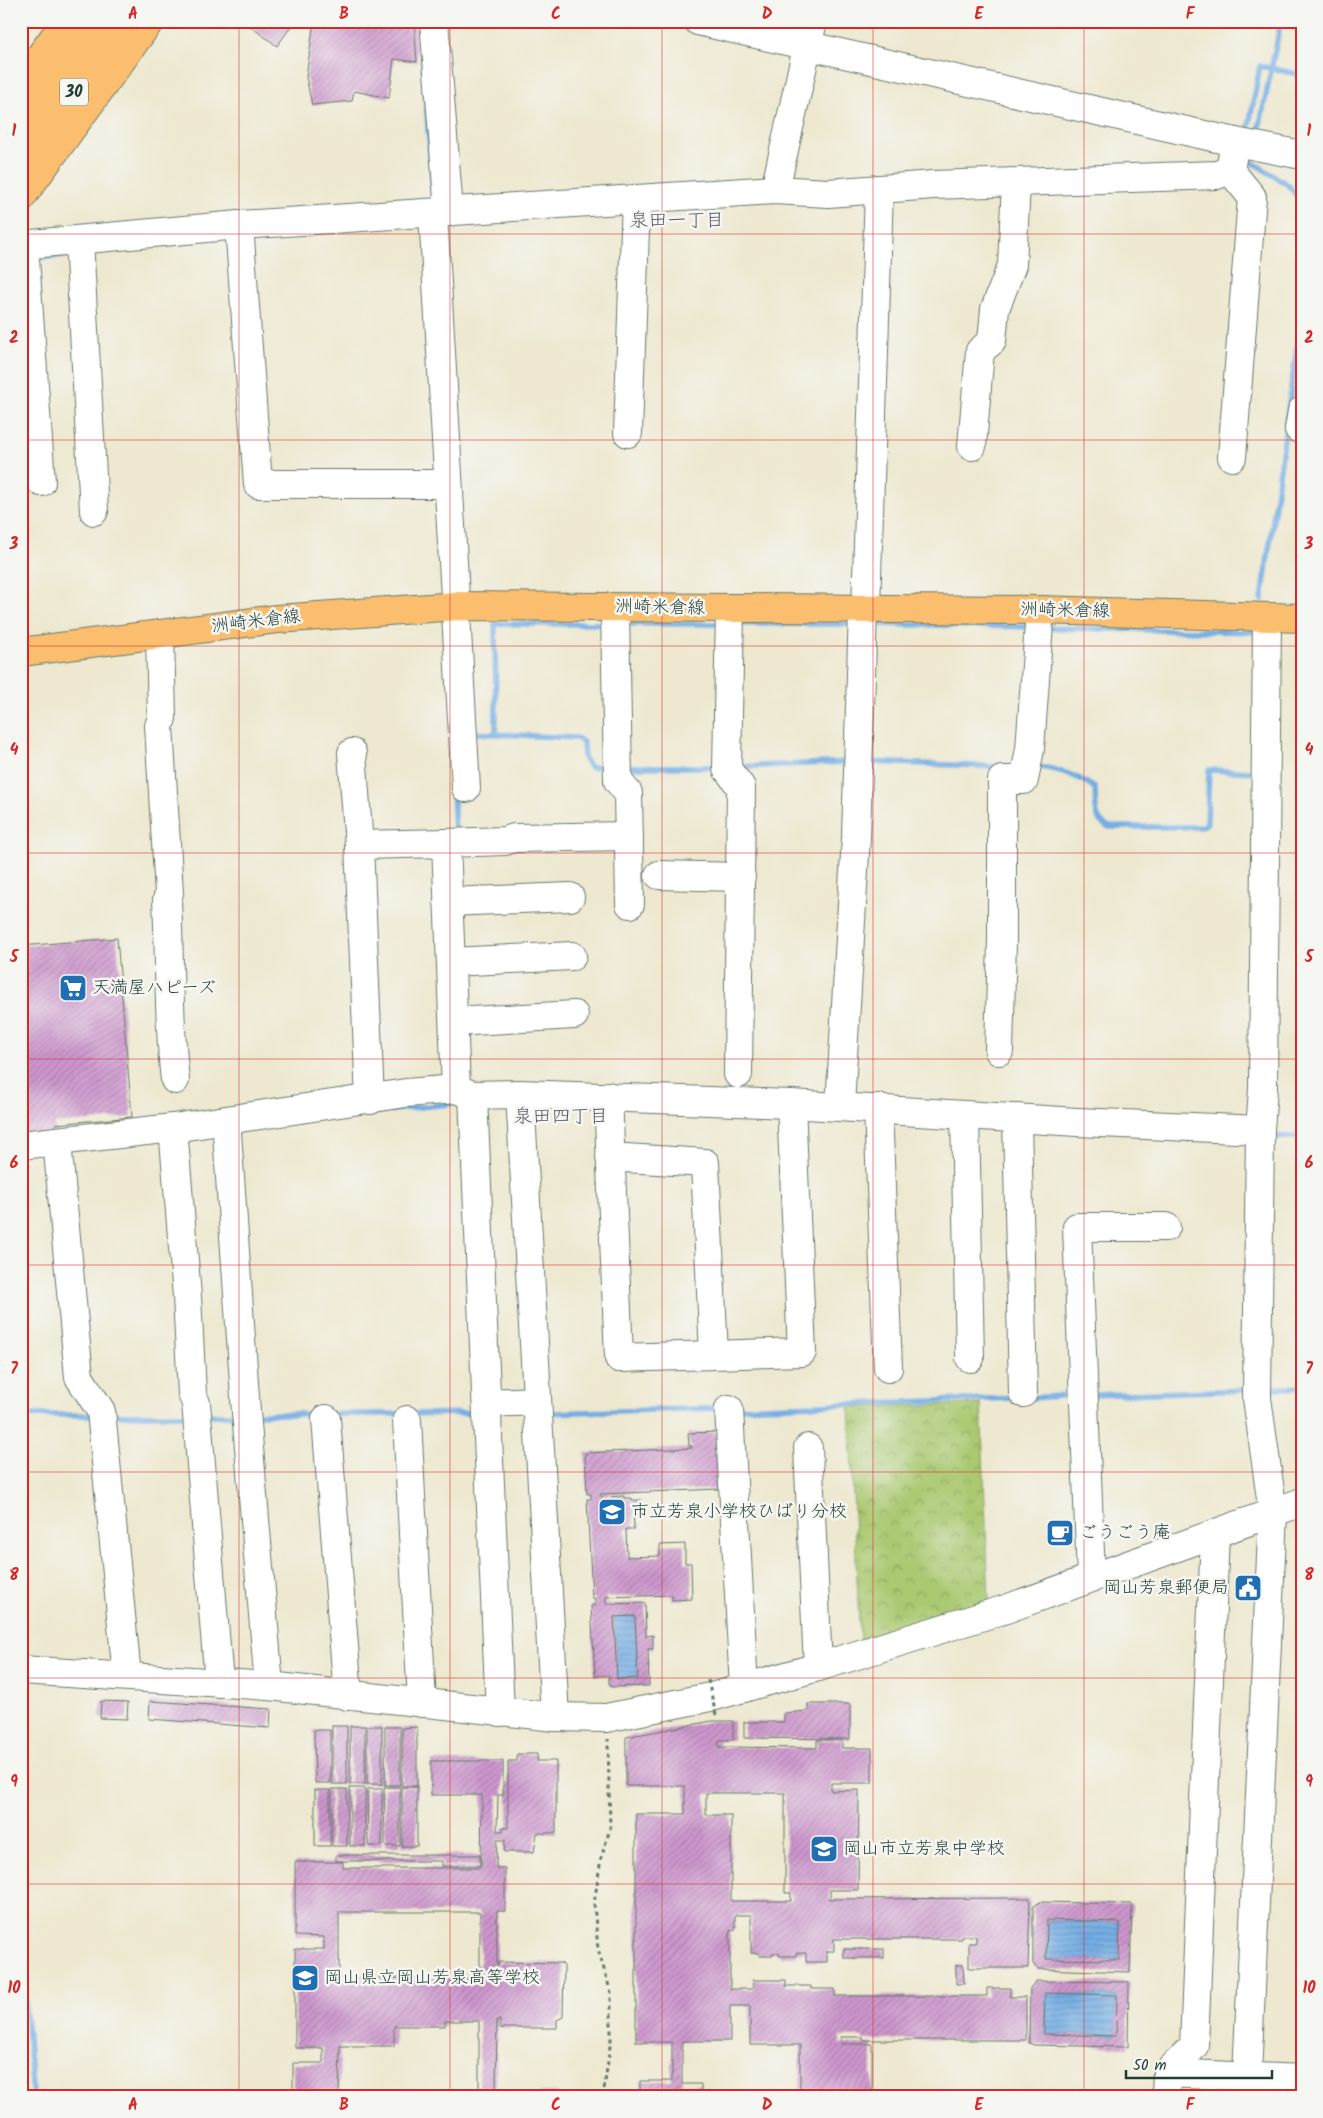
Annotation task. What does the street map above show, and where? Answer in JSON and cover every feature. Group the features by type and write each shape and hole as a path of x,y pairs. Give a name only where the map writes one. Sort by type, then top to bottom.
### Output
{"main road":[{"path":"21,82 66,21"},
{"name":"30","path":"21,121 96,21"},
{"name":"30","path":"21,164 127,21"},
{"path":"21,198 150,21"},
{"name":"洲崎米倉線","path":"21,652 277,619 457,606 730,609 1039,622 1266,617 1302,618"}],"street":[{"path":"434,21 443,484 457,606 466,788"},
{"path":"698,21 810,34 1242,144 1302,155"},
{"path":"774,190 810,34"},
{"path":"1235,175 1242,144"},
{"path":"41,482 24,251 80,248 437,216 635,207 774,190 879,196 1235,175"},
{"path":"1232,456 1252,197 1235,175"},
{"path":"972,446 980,351 992,341 995,309 1012,265 1016,189"},
{"path":"840,1106 856,837 879,196"},
{"path":"628,433 635,207"},
{"path":"240,233 258,484 443,484"},
{"path":"80,248 94,510"},
{"path":"1302,411 1300,429 1302,429"},
{"path":"615,608 618,781 628,793 630,904"},
{"path":"730,609 727,767 740,787 738,1074"},
{"path":"1246,2087 1273,1513 1257,1398 1266,617"},
{"path":"999,1051 1002,942 1002,780 1024,780 1027,766 1039,622"},
{"path":"160,634 162,718 159,726 169,893 167,900 170,954 169,1033 175,1080"},
{"path":"352,752 359,845 370,1100"},
{"path":"359,845 505,842 514,838 629,836"},
{"path":"453,843 465,1092 488,1410 500,1712"},
{"path":"659,876 740,877"},
{"path":"455,902 570,897"},
{"path":"458,961 572,956"},
{"path":"463,1022 574,1015"},
{"path":"21,1145 58,1146 173,1133 406,1093 465,1092 840,1106 878,1115 1017,1124 1260,1130"},
{"path":"520,1094 556,1717"},
{"path":"608,1096 619,1358 802,1352 791,1104"},
{"path":"878,1115 888,1368"},
{"path":"966,1121 970,1358"},
{"path":"1017,1124 1024,1393"},
{"path":"173,1133 187,1296 192,1394 196,1414 218,1683"},
{"path":"227,1133 246,1415 269,1686"},
{"path":"58,1146 79,1377 101,1412 127,1676"},
{"path":"610,1157 705,1163 714,1355"},
{"path":"1091,1577 1077,1227 1166,1227"},
{"path":"488,1410 537,1408"},
{"path":"729,1409 744,1688"},
{"path":"326,1419 348,1696"},
{"path":"406,1420 422,1703"},
{"path":"808,1448 818,1667"},
{"path":"21,1670 269,1686 500,1712 556,1717 606,1718 744,1688 1006,1609 1302,1502"},
{"path":"1167,2085 1194,2046 1216,1534"},
{"path":"1167,2085 1246,2087 1302,2079"}],"path":[{"path":"708,1680 716,1715"},
{"path":"603,2097 611,2039 611,1993 598,1949 594,1904 601,1858 610,1829 607,1731"}],"green space":[{"path":"981,1404 989,1602 860,1643 849,1407"}],"water":[{"path":"635,1616 638,1678 617,1679 614,1617"},
{"path":"1047,1920 1120,1922 1119,1960 1046,1959"},
{"path":"1045,1993 1117,1995 1116,2036 1044,2034"}],"building":[{"path":"243,21 295,21 277,46"},
{"path":"314,21 414,21 417,62 394,59 389,98 354,91 352,101 312,105 306,77"},
{"path":"117,938 132,1117 55,1124 56,1132 21,1135 21,946"},
{"path":"717,1432 719,1489 601,1494 601,1497 624,1496 624,1498 632,1498 632,1501 641,1500 641,1506 633,1506 634,1529 626,1529 627,1557 660,1556 660,1545 685,1544 685,1563 691,1563 692,1599 672,1600 672,1595 606,1597 606,1604 645,1603 646,1636 653,1635 653,1649 648,1649 649,1686 612,1687 609,1683 609,1675 595,1676 591,1606 595,1605 595,1598 592,1598 587,1499 591,1499 591,1494 587,1494 585,1453 692,1448 692,1446 689,1446 688,1433","holes":["635,1616 638,1678 617,1679 614,1617"]},
{"path":"101,1701 128,1702 127,1719 100,1718"},
{"path":"150,1701 271,1709 270,1728 149,1719"},
{"path":"808,1704 850,1704 850,1739 744,1738 744,1722 784,1722 784,1713 808,1711"},
{"path":"712,1721 733,1721 733,1740 719,1740 719,1747 817,1748 817,1740 842,1740 842,1748 872,1748 872,1783 831,1783 831,1791 859,1790 858,1890 830,1890 830,1899 1030,1898 1028,1968 969,1968 969,1943 976,1943 976,1936 962,1936 962,1939 834,1939 834,1951 827,1951 827,1962 806,1962 806,1953 796,1953 796,1956 779,1956 779,1953 772,1953 772,1956 759,1956 759,1953 751,1953 751,1915 735,1915 735,1930 730,1930 730,1989 753,1989 753,1980 786,1980 786,1986 811,1986 811,1989 835,1989 835,1996 987,1996 987,1988 1010,1988 1010,1997 1026,1997 1026,2040 863,2040 863,2037 841,2037 841,2044 872,2044 872,2097 800,2097 800,2045 750,2045 750,2006 730,2006 730,2041 682,2041 682,2084 701,2084 701,2097 640,2097 640,2081 672,2081 672,2042 636,2042 636,1814 685,1814 685,1786 626,1786 626,1737","holes":["706,1793 785,1793 785,1893 791,1893 791,1901 731,1901 731,1815 706,1815"]},
{"path":"332,1726 347,1726 347,1784 332,1784"},
{"path":"350,1726 365,1726 365,1784 350,1784"},
{"path":"367,1726 382,1726 382,1784 367,1784"},
{"path":"385,1727 400,1727 400,1785 385,1785"},
{"path":"417,1727 417,1786 402,1786 402,1728"},
{"path":"314,1730 330,1730 330,1783 315,1783"},
{"path":"517,1754 537,1754 537,1761 556,1761 556,1833 537,1833 534,1852 504,1852 505,1840 497,1840 496,1868 505,1868 505,1911 497,1911 497,1965 499,1965 499,1962 561,1963 564,1966 563,2017 557,2020 557,2028 500,2028 500,2020 497,2020 496,2091 494,2091 494,2097 479,2097 479,2021 445,2021 445,2026 394,2026 394,2046 340,2046 339,2095 410,2097 293,2097 293,2063 323,2063 323,2048 295,2048 295,1949 324,1949 324,1937 295,1936 295,1862 343,1862 343,1868 479,1868 481,1865 482,1795 431,1795 431,1761 503,1761 503,1795 498,1795 497,1831 503,1831 503,1827 508,1828 508,1761 517,1761","holes":["339,1912 480,1912 480,1978 339,1978"]},
{"path":"384,1787 400,1787 400,1846 385,1846"},
{"path":"402,1787 417,1787 417,1846 402,1846"},
{"path":"350,1788 365,1788 365,1846 350,1846"},
{"path":"332,1789 347,1789 347,1846 332,1846"},
{"path":"367,1789 382,1789 382,1846 368,1846"},
{"path":"315,1790 330,1790 330,1846 315,1846"},
{"path":"336,1855 480,1855 480,1864 478,1866 442,1866 442,1861 336,1861"},
{"path":"1040,1902 1132,1904 1130,1972 1038,1969 1033,1964 1033,1907","holes":["1047,1920 1120,1922 1119,1960 1046,1959"]},
{"path":"844,1949 884,1949 884,1958 844,1958"},
{"path":"956,1965 963,1965 964,1984 956,1984"},
{"path":"1036,1981 1129,1982 1128,2047 1034,2045 1029,2043 1030,1988","holes":["1045,1993 1117,1995 1116,2036 1044,2034"]},
{"path":"540,2092 557,2092 557,2097 540,2097"}],"waterway":[{"path":"420,21 434,206"},
{"path":"1263,135 1258,134 1281,21"},
{"path":"1247,136 1260,66 1302,75"},
{"path":"1243,156 1288,185 1302,202"},
{"path":"33,258 74,254"},
{"path":"1262,600 1302,309"},
{"path":"496,733 495,624 601,624"},
{"path":"626,624 719,624"},
{"path":"737,624 855,624"},
{"path":"869,624 1033,627"},
{"path":"1047,628 1258,632 1258,630"},
{"path":"475,733 577,738 583,742 584,758 590,767 610,767"},
{"path":"736,767 852,762"},
{"path":"866,762 1007,767"},
{"path":"624,767 720,767"},
{"path":"1034,767 1066,773 1095,788 1096,811 1100,821 1109,827 1202,827 1207,823 1209,770 1253,772"},
{"path":"453,785 455,835"},
{"path":"373,1112 449,1104"},
{"path":"1268,1137 1302,1137"},
{"path":"1265,1389 1302,1387"},
{"path":"1091,1395 1248,1390"},
{"path":"1029,1398 1061,1396"},
{"path":"736,1408 1017,1398"},
{"path":"544,1413 722,1408"},
{"path":"411,1414 480,1413"},
{"path":"254,1414 320,1414"},
{"path":"331,1414 402,1414"},
{"path":"21,1415 92,1415"},
{"path":"109,1415 190,1415"},
{"path":"204,1415 240,1415"},
{"path":"21,1954 33,2097"}],"place":[{"name":"天満屋ハピーズ","path":"73,988"},
{"name":"市立芳泉小学校ひばり分校","path":"612,1512"},
{"name":"ごうごう庵","path":"1060,1533"},
{"name":"岡山芳泉郵便局","path":"1248,1588"},
{"name":"岡山市立芳泉中学校","path":"824,1849"},
{"name":"岡山県立岡山芳泉高等学校","path":"305,1978"}],"district":[{"name":"泉田一丁目","path":"677,221"},
{"name":"泉田四丁目","path":"561,1117"}]}
